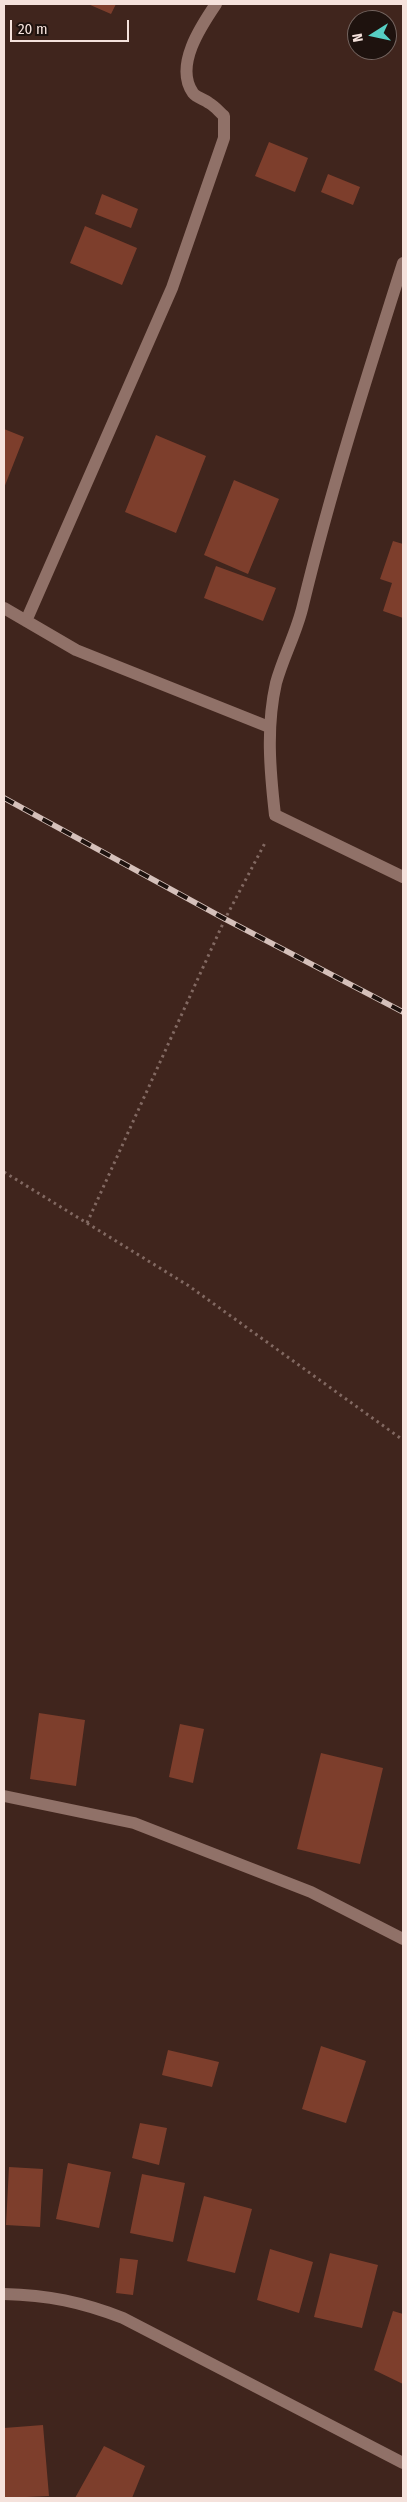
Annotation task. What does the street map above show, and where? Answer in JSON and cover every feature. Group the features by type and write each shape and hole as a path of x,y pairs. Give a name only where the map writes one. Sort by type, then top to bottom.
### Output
{"street":[{"path":"26,621 172,288 224,138 224,116 210,103 195,95 187,82 188,62 198,31 216,4"},
{"path":"403,263 325,513 300,616 276,683 269,727 270,770 275,815 403,877"},
{"path":"4,608 76,650 269,727"},
{"path":"4,1796 134,1823 311,1892 403,1939"},
{"path":"4,2294 39,2295 85,2304 123,2318 403,2463"}],"path":[{"path":"87,1223 225,919 273,826 275,815"},
{"path":"4,1172 189,1286 403,1440"}],"building":[{"path":"88,4 116,4 111,14"},
{"path":"269,142 308,158 295,192 255,176"},
{"path":"328,174 360,187 353,205 321,192"},
{"path":"102,194 138,209 131,228 95,214"},
{"path":"85,226 137,248 122,285 70,263"},
{"path":"4,429 24,437 4,488"},
{"path":"156,435 206,456 176,533 125,512"},
{"path":"234,480 279,499 248,574 204,555"},
{"path":"393,541 403,544 403,618 383,611 392,583 380,579"},
{"path":"216,566 276,588 263,621 204,598"},
{"path":"39,1713 85,1720 76,1786 30,1779"},
{"path":"180,1724 204,1729 193,1783 169,1777"},
{"path":"321,1753 383,1768 360,1864 297,1849"},
{"path":"321,2046 366,2061 346,2123 302,2109"},
{"path":"168,2050 219,2062 212,2087 162,2075"},
{"path":"140,2123 167,2128 159,2165 132,2158"},
{"path":"68,2163 111,2172 99,2228 56,2219"},
{"path":"9,2167 43,2169 40,2227 6,2225"},
{"path":"142,2174 185,2183 173,2242 130,2233"},
{"path":"204,2196 252,2209 235,2273 187,2261"},
{"path":"270,2249 313,2262 299,2313 257,2300"},
{"path":"330,2253 378,2265 362,2328 314,2317"},
{"path":"120,2258 138,2260 133,2295 116,2293"},
{"path":"393,2311 403,2314 403,2384 374,2370"},
{"path":"43,2425 49,2496 4,2498 4,2428"},
{"path":"104,2446 145,2466 132,2498 75,2498"}],"railway":[{"path":"4,798 225,919 403,1012"}]}
